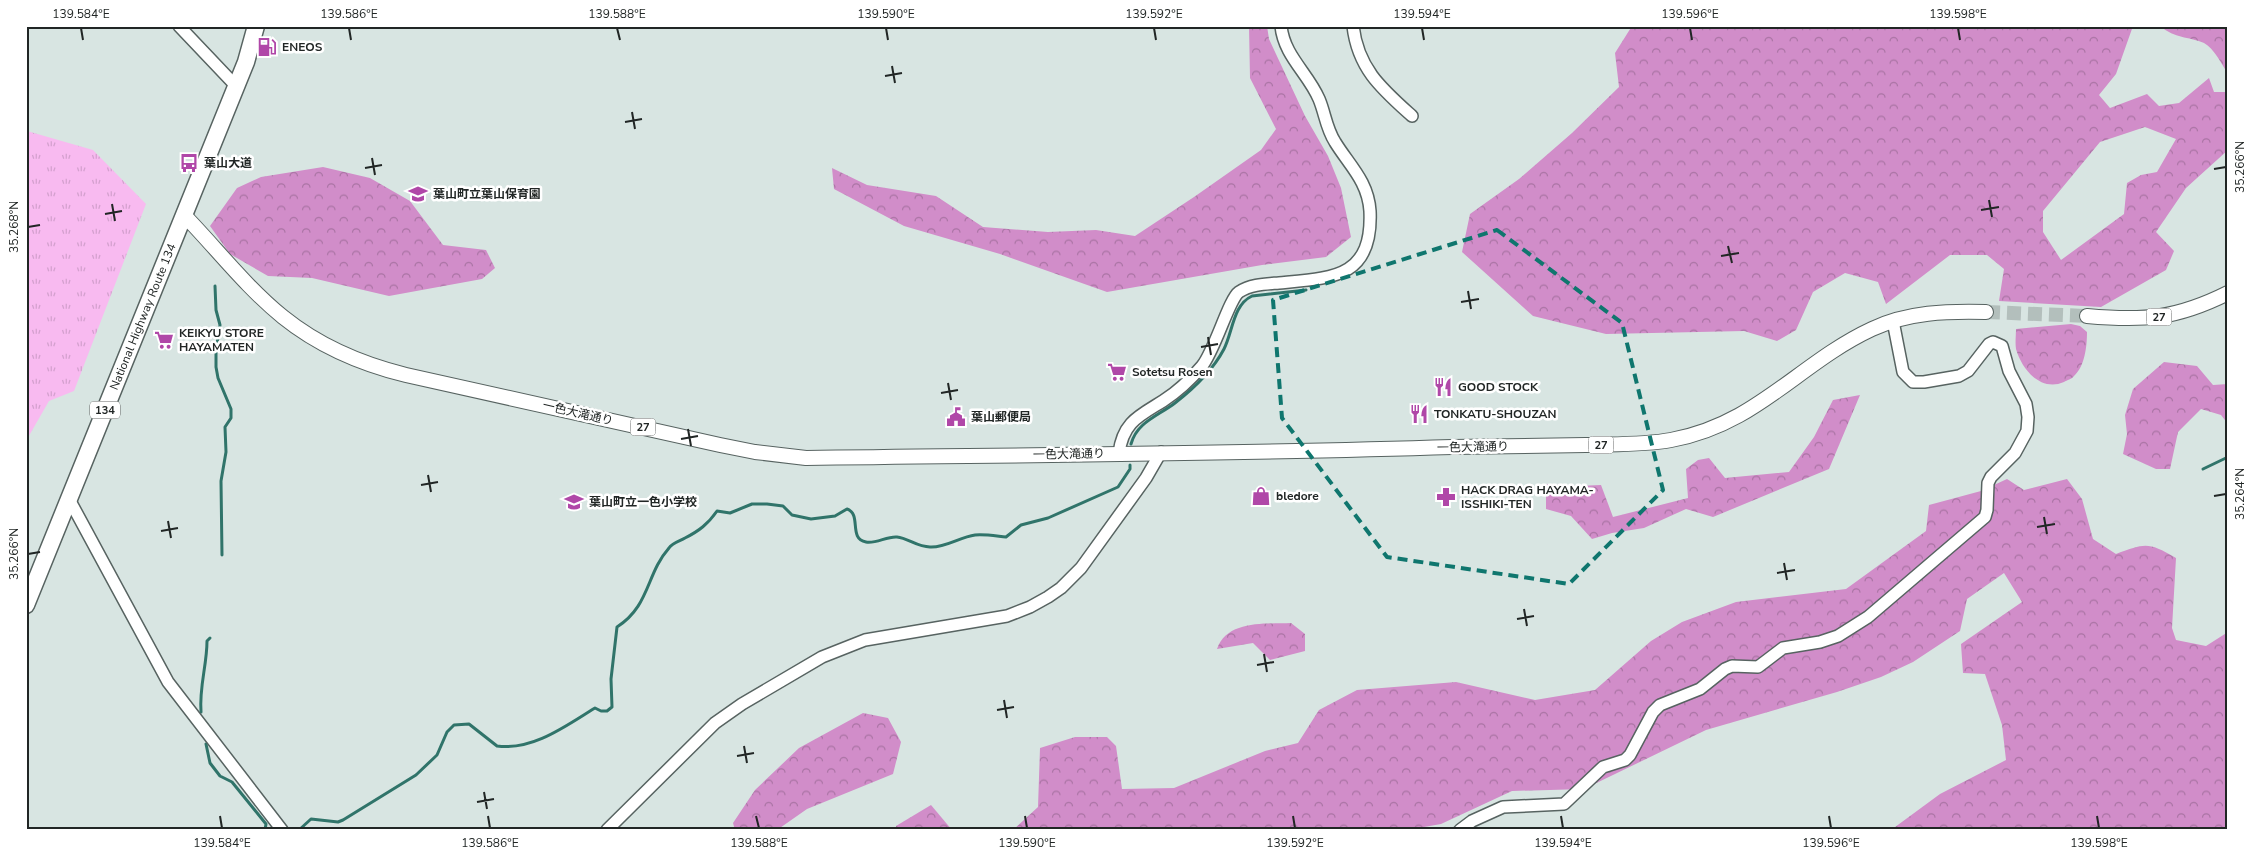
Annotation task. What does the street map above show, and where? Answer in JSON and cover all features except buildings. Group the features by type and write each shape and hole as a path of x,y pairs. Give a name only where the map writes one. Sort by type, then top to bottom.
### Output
{"highway":[{"name":"National Highway Route 134","path":"26,605 236,86 256,26"}],"main road":[{"name":"一色大滝通り","path":"184,215 264,300 324,345 355,360 398,374 720,445 806,458 1610,444 1669,440 1720,426 1751,410 1854,338 1893,321 1953,311 1986,312"},
{"name":"27","path":"2087,316 2126,319 2162,317 2206,304 2228,293"}],"street":[{"path":"178,26 236,86"},
{"path":"1119,453 1120,444 1127,428 1134,419 1176,392 1204,364 1213,349 1231,303 1237,293 1248,287 1300,281 1349,270 1359,262 1363,254 1369,236 1370,212 1364,183 1332,136 1320,101 1288,50 1281,26"},
{"path":"1353,26 1356,45 1368,72 1412,116"},
{"path":"1460,830 1472,821 1503,807 1564,804 1603,767 1620,762 1630,755 1653,712 1660,705 1700,689 1725,669 1732,666 1758,667 1783,648 1820,642 1845,633 1868,617 1985,517 1988,483 1991,477 2015,453 2027,430 2026,404 2009,371 2002,346 1993,342 1989,344 1974,365 1959,376 1924,382 1912,382 1903,372 1893,321"},
{"path":"607,830 715,723 742,704 822,657 865,640 1007,616 1030,607 1048,597 1081,568 1146,478 1161,452"},
{"path":"69,499 168,682 282,830"}],"highlighted area":[{"path":"1497,230 1622,323 1663,490 1569,584 1387,557 1282,418 1273,300"}],"green space":[{"path":"1249,26 1267,26 1269,39 1305,116 1328,156 1341,188 1351,237 1326,257 1262,265 1107,292 1000,254 904,226 834,189 832,168 867,185 936,196 983,227 1048,232 1096,230 1135,236 1261,150 1276,129 1250,78"},
{"path":"1632,26 2133,26 2116,74 2099,95 2110,108 2147,94 2159,106 2179,103 2209,78 2214,92 2228,92 2228,150 2186,188 2156,232 2174,251 2166,270 2101,307 1999,301 2004,269 1987,255 1950,255 1886,304 1878,282 1845,273 1813,292 1796,330 1777,341 1744,331 1606,334 1533,316 1462,252 1470,214 1519,179 1572,133 1619,87 1615,53","holes":["2145,127 2176,139 2157,172 2141,175 2127,183 2124,214 2061,260 2043,232 2043,211 2100,142"]},
{"path":"2160,26 2228,26 2228,74 2208,45 2171,33"},
{"path":"27,131 93,150 146,204 74,391 49,401 26,441"},
{"path":"323,167 370,178 410,201 443,245 486,250 495,268 482,279 389,296 312,278 268,276 230,254 210,226 237,188 261,177"},
{"path":"2071,324 2080,326 2087,332 2086,349 2081,367 2073,377 2064,382 2048,384 2040,381 2028,371 2019,357 2016,349 2016,329"},
{"path":"2164,362 2197,366 2213,385 2228,384 2228,424 2221,415 2201,409 2178,432 2170,469 2156,469 2123,454 2127,434 2125,415 2133,389"},
{"path":"1860,395 1829,469 1713,517 1686,509 1644,528 1612,533 1592,539 1571,516 1546,509 1546,484 1601,485 1613,517 1688,498 1686,469 1698,460 1709,458 1725,478 1789,472 1814,437 1833,400"},
{"path":"2007,479 2024,490 2067,479 2082,499 2093,539 2116,554 2147,546 2159,549 2176,558 2172,628 2176,640 2206,646 2228,632 2228,830 1891,830 1940,794 2006,760 2002,725 1985,674 1963,673 1961,644 2022,602 2004,573 1967,599 1960,631 1913,662 1881,677 1837,692 1706,730 1584,789 1512,791 1441,824 1407,830 1013,830 1038,807 1040,748 1075,737 1107,737 1116,746 1122,789 1174,788 1265,751 1298,743 1319,710 1357,690 1456,682 1535,700 1595,690 1651,641 1682,622 1736,602 1846,589 1926,531 1929,505 1981,491"},
{"path":"1291,623 1305,634 1305,651 1270,660 1253,643 1217,649 1229,633 1238,628 1259,624"},
{"path":"863,713 888,718 901,742 893,774 807,809 777,830 735,830 733,823 755,790 799,748"},
{"path":"931,805 952,830 896,830 896,826"}],"waterway":[{"path":"215,286 216,310 220,325 216,350 216,367 218,378 231,409 231,418 225,427 226,452 221,481 222,555"},
{"path":"1131,444 1134,436 1143,425 1182,398 1202,379 1214,364 1224,349 1237,312 1246,300 1252,296 1306,290"},
{"path":"2203,469 2228,457"},
{"path":"299,830 311,819 338,822 343,820 416,775 437,755 447,732 454,725 469,724 497,746 524,745 561,729 595,708 607,711 612,707 611,679 617,627 628,619 642,600 656,568 670,546 699,530 717,511 730,513 752,504 767,504 783,506 792,515 811,519 835,516 847,509 854,516 856,532 861,540 870,542 897,537 921,546 936,547 975,535 1006,537 1021,525 1048,518 1118,487 1130,469 1130,465"},
{"path":"201,712 201,694 207,641 210,638"},
{"path":"206,744 210,763 220,776 232,782 266,824 265,830"}],"tunnel":[{"path":"1986,312 2087,316"}],"place":[{"name":"ENEOS","path":"267,47"},
{"name":"葉山大道","path":"189,163"},
{"name":"葉山町立葉山保育園","path":"418,194"},
{"name":"KEIKYU STORE HAYAMATEN","path":"164,340"},
{"name":"Sotetsu Rosen","path":"1117,372"},
{"name":"GOOD STOCK","path":"1443,387"},
{"name":"TONKATU-SHOUZAN","path":"1419,414"},
{"name":"葉山郵便局","path":"956,417"},
{"name":"bledore","path":"1261,496"},
{"name":"HACK DRAG HAYAMA- ISSHIKI-TEN","path":"1446,497"},
{"name":"葉山町立一色小学校","path":"574,502"}]}
